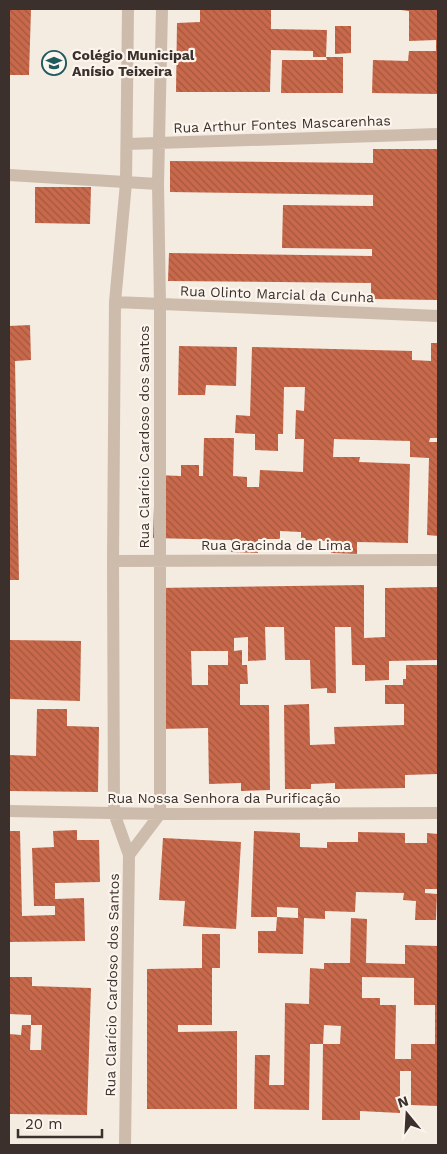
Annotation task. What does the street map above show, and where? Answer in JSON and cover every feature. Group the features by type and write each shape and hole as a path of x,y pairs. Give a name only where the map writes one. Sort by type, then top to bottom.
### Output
{"street":[{"name":"Rua Clarício Cardoso dos Santos","path":"125,1145 129,855 114,813 113,561 115,302 126,183 128,9"},
{"name":"Rua Clarício Cardoso dos Santos","path":"129,855 160,814 160,304 158,184 162,9"},
{"name":"Rua Arthur Fontes Mascarenhas","path":"127,144 438,134"},
{"path":"9,175 158,184"},
{"name":"Rua Olinto Marcial da Cunha","path":"115,302 438,316"},
{"name":"Rua Gracinda de Lima","path":"113,561 438,560"},
{"name":"Rua Nossa Senhora da Purificação","path":"9,811 160,814 438,813"}],"building":[{"path":"9,9 31,9 29,75 9,75"},
{"path":"200,9 271,9 271,29 327,30 326,57 313,57 313,51 271,50 270,92 176,92 177,23 200,22"},
{"path":"401,9 437,9 438,11 438,94 372,93 373,60 408,61 409,51 436,51 436,40 409,41 409,11"},
{"path":"335,26 351,26 351,53 335,54"},
{"path":"326,57 343,57 343,93 281,93 282,60 327,60"},
{"path":"373,149 438,149 438,300 371,299 371,283 168,281 169,253 372,256 372,249 282,248 283,205 373,206 373,195 170,192 170,161 373,163"},
{"path":"35,187 91,187 90,224 35,223"},
{"path":"30,325 31,360 15,361 19,580 9,580 9,326"},
{"path":"431,343 438,343 438,438 430,438 429,442 438,442 438,536 427,535 429,458 410,457 410,441 334,439 333,457 360,457 359,462 410,464 408,543 357,542 357,554 331,553 331,541 301,540 301,532 280,531 280,539 258,539 258,553 231,552 231,540 153,538 155,475 181,476 181,465 199,465 199,476 203,476 204,438 234,438 233,476 247,477 247,487 259,487 260,470 303,472 304,439 295,439 296,410 304,411 305,387 284,387 283,434 278,434 278,451 255,450 255,434 235,433 236,415 250,416 252,347 412,351 412,360 431,361"},
{"path":"179,346 237,347 236,386 206,385 205,395 178,395"},
{"path":"364,585 364,638 385,637 385,588 438,587 438,660 389,661 389,680 365,681 365,665 352,665 351,627 335,627 336,693 327,693 327,688 311,689 310,660 285,660 284,627 265,627 266,660 248,661 248,637 234,638 234,651 242,650 242,665 247,665 248,684 240,684 240,705 269,705 270,790 241,791 241,783 209,784 208,728 158,729 157,588","holes":["191,651 228,651 228,665 208,665 208,685 192,685"]},
{"path":"9,640 81,641 80,701 9,699"},
{"path":"406,665 438,665 438,774 405,775 405,788 335,789 335,783 311,784 311,789 285,789 284,705 309,704 310,745 335,744 334,727 404,725 404,704 385,704 385,685 403,685 403,679 406,679"},
{"path":"37,709 67,709 67,726 99,727 98,792 9,791 9,755 36,756"},
{"path":"77,830 77,840 99,840 100,882 55,883 55,899 84,898 85,941 9,942 9,831 20,831 22,916 55,915 55,906 34,906 32,848 54,847 53,831"},
{"path":"254,831 300,833 300,847 327,848 327,842 358,842 358,832 405,833 405,843 427,843 427,833 438,834 438,889 425,889 425,893 437,894 436,920 415,920 416,901 403,900 404,893 356,892 355,912 325,911 325,919 304,918 303,954 258,953 258,931 276,931 277,917 251,917","holes":["277,907 298,908 298,918 277,917"]},
{"path":"163,838 241,842 236,929 183,926 185,901 159,900"},
{"path":"351,918 367,919 366,963 405,964 405,945 438,946 438,1106 411,1105 411,1071 400,1071 400,1113 360,1111 360,1120 322,1120 323,1044 310,1044 309,1110 254,1109 255,1055 270,1055 269,1085 284,1085 285,1003 309,1004 310,968 324,969 324,963 350,963","holes":["362,977 414,978 414,1005 435,1005 435,1044 411,1044 411,1059 395,1059 396,1005 380,1005 380,998 362,998","324,1025 341,1026 340,1044 323,1044"]},
{"path":"202,934 220,934 220,968 212,968 212,1025 178,1025 178,1032 237,1031 237,1109 147,1109 147,969 202,968"},
{"path":"9,977 32,977 32,986 91,988 87,1115 9,1114 9,1034 21,1035 22,1025 31,1025 31,1015 9,1014","holes":["31,1025 42,1025 41,1050 30,1050"]}],"place":[{"name":"Colégio Municipal Anísio Teixeira","path":"54,63"}]}
